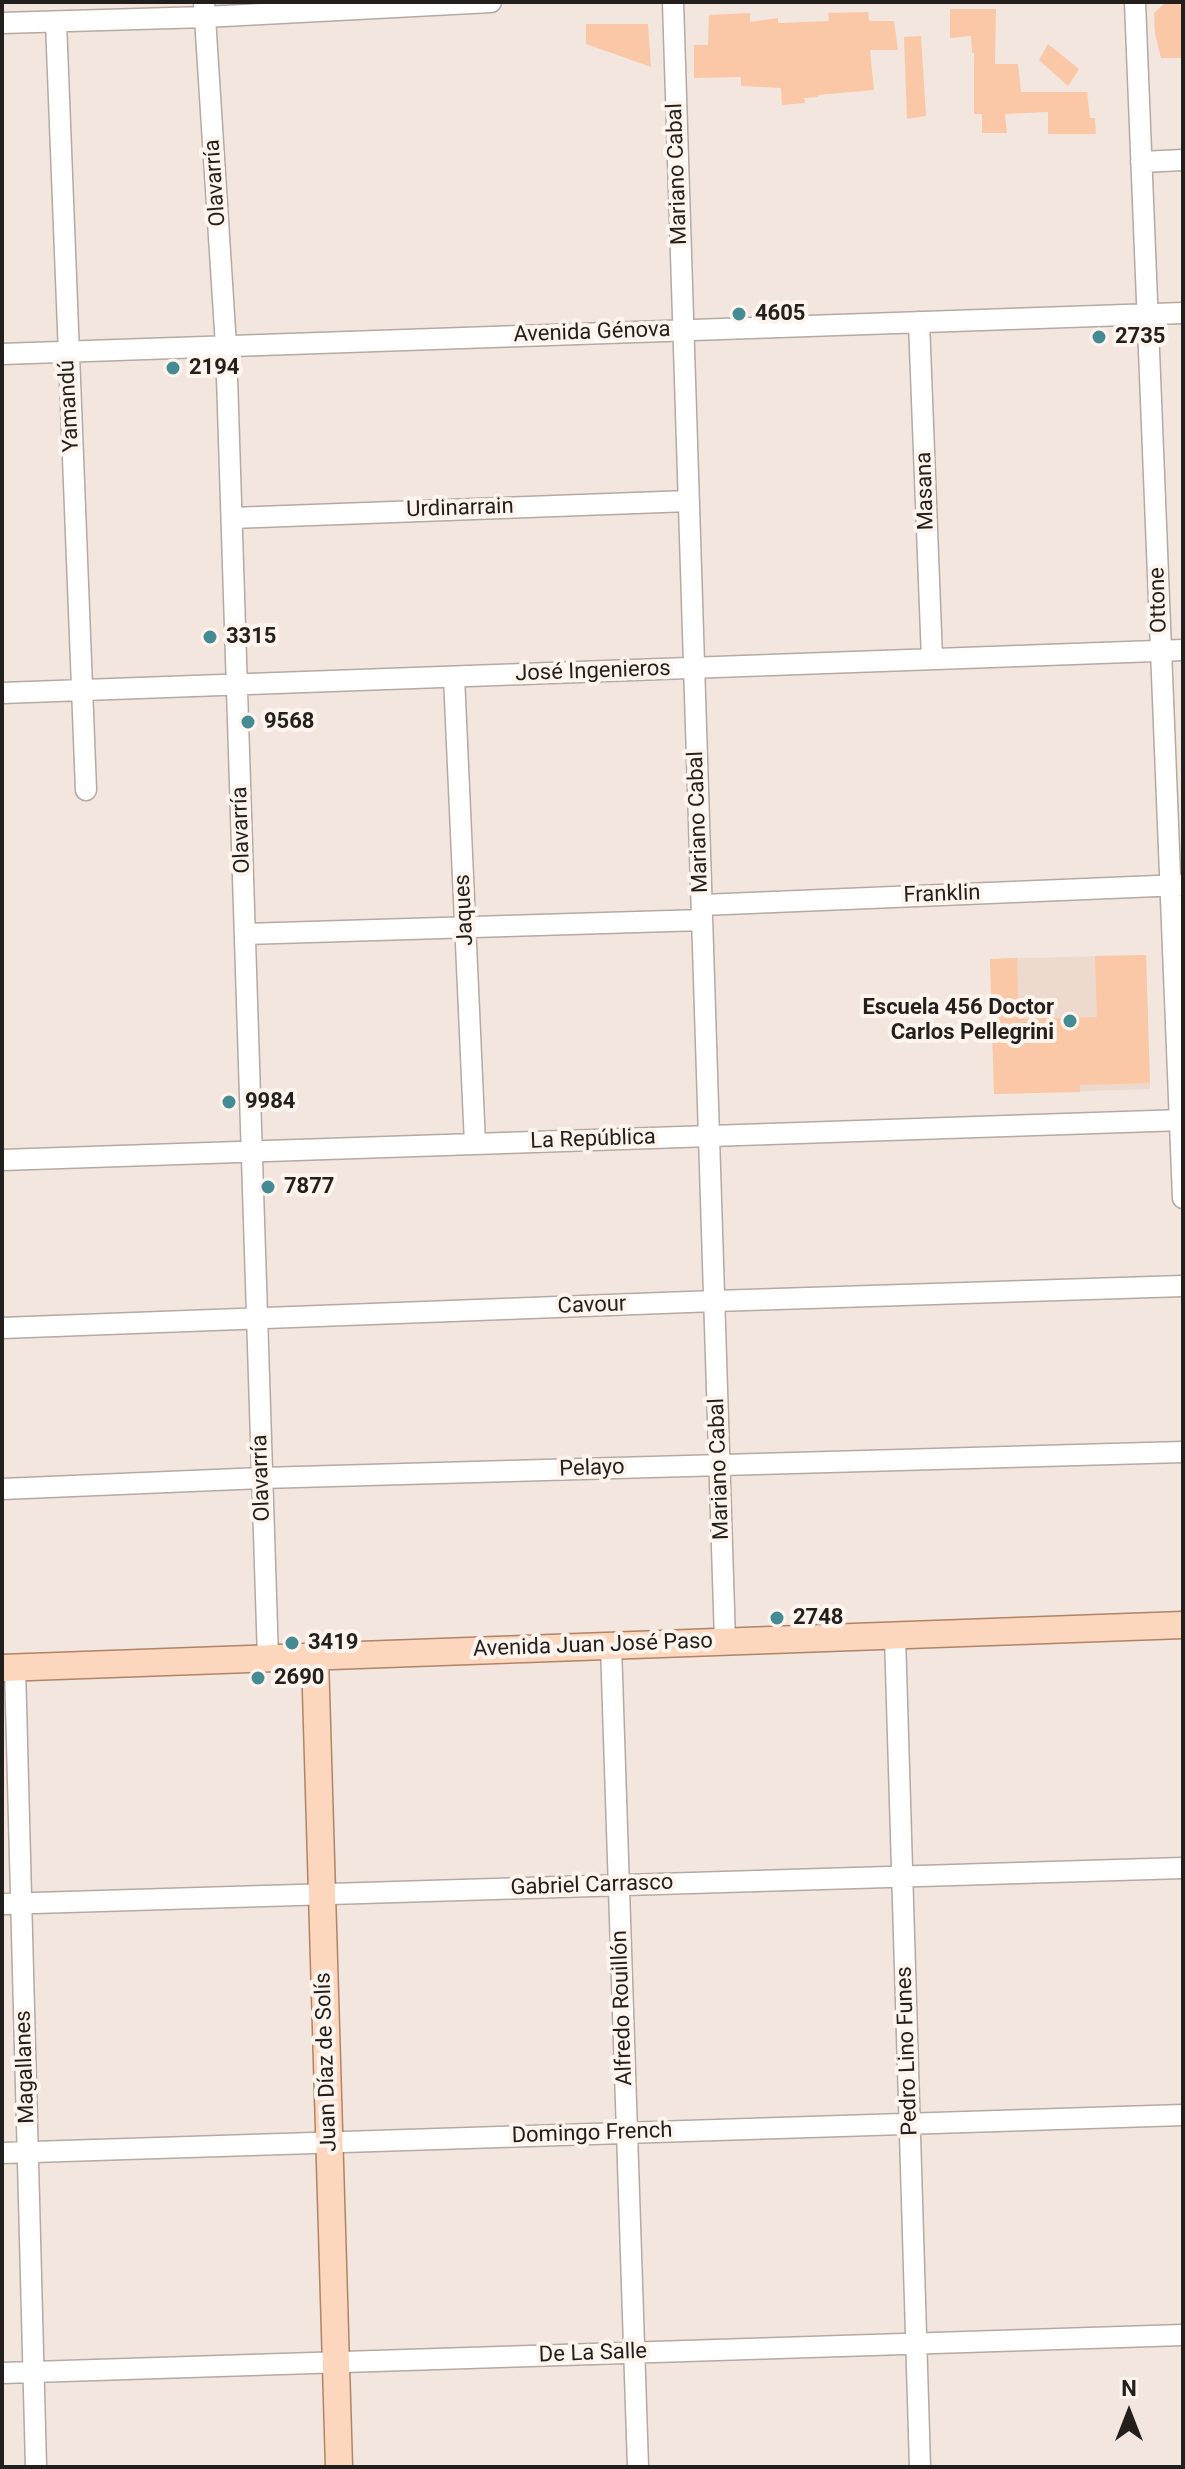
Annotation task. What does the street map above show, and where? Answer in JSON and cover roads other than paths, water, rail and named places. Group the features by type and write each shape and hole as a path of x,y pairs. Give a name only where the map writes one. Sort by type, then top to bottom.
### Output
{"main road":[{"name":"Avenida Juan José Paso","path":"8,1667 1183,1625"},
{"name":"Juan Díaz de Solís","path":"315,1657 339,2467"}],"street":[{"path":"2,23 56,22 205,9 491,2"},
{"name":"Mariano Cabal","path":"673,2 725,1641"},
{"name":"Ottone","path":"1135,2 1161,651 1177,885 1183,1198"},
{"name":"Olavarría","path":"205,9 226,346 268,1658"},
{"name":"Yamandú","path":"56,22 86,790"},
{"path":"1141,162 1183,160"},
{"name":"Avenida Génova","path":"2,354 1183,313"},
{"name":"Masana","path":"919,322 932,659"},
{"name":"Urdinarrain","path":"232,518 689,501"},
{"name":"José Ingenieros","path":"2,693 1183,650"},
{"name":"Jaques","path":"454,677 475,1144"},
{"name":"Franklin","path":"245,934 466,927 1177,885"},
{"name":"La República","path":"2,1160 1181,1120"},
{"name":"Cavour","path":"2,1328 1183,1286"},
{"name":"Pelayo","path":"2,1489 262,1478 1183,1452"},
{"name":"Pedro Lino Funes","path":"895,1636 920,2467"},
{"name":"Alfredo Rouillón","path":"611,1646 638,2467"},
{"name":"Magallanes","path":"8,1667 12,1904 28,2152 36,2467"},
{"name":"Gabriel Carrasco","path":"12,1904 1183,1868"},
{"name":"Domingo French","path":"2,2153 1183,2115"},
{"name":"De La Salle","path":"2,2373 1183,2335"}],"place":[{"name":"4605","path":"739,314"},
{"name":"2735","path":"1099,337"},
{"name":"2194","path":"173,368"},
{"name":"3315","path":"210,637"},
{"name":"9568","path":"248,722"},
{"name":"Escuela 456 Doctor Carlos Pellegrini","path":"1070,1021"},
{"name":"9984","path":"229,1102"},
{"name":"7877","path":"268,1187"},
{"name":"2748","path":"777,1618"},
{"name":"3419","path":"292,1643"},
{"name":"2690","path":"258,1678"}]}
